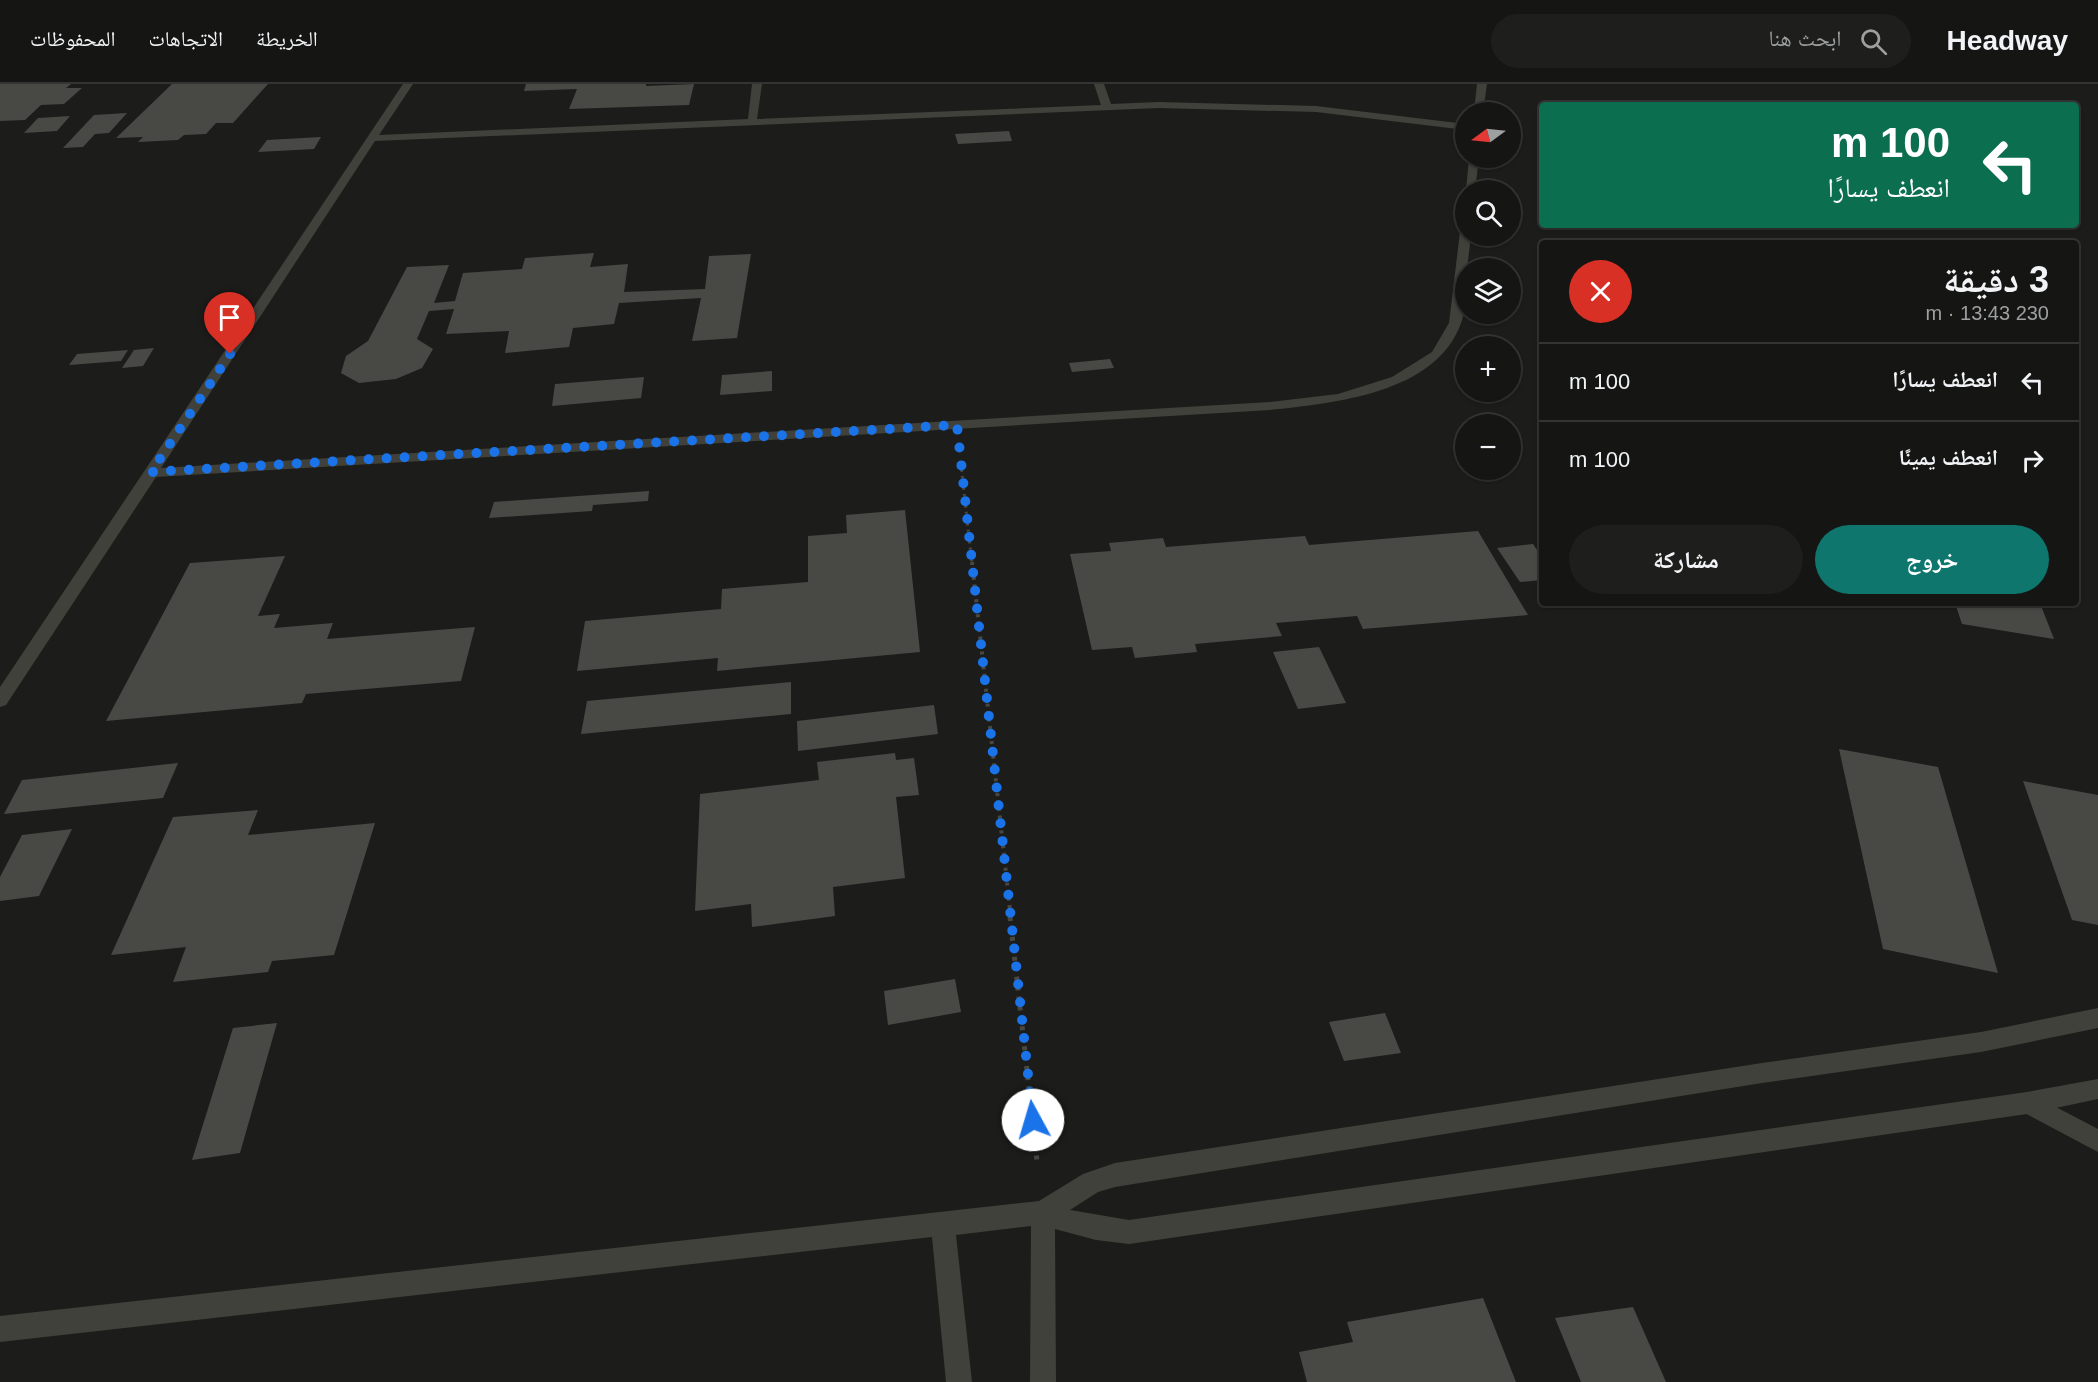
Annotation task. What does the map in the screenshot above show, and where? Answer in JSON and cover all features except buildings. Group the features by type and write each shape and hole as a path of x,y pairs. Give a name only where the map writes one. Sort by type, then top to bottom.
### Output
{"street":[{"path":"0,701 408,84"},
{"path":"752,122 757,84"},
{"path":"1098,84 1107,107"},
{"path":"1480,102 1482,84"},
{"path":"373,138 1200,105 1263,106 1369,114 1455,126"},
{"path":"151,472 1270,406 1340,398 1397,380 1437,354 1455,323 1464,246"},
{"path":"0,1329 1043,1213 1092,1182 1115,1175 1738,1077 1981,1042 2098,1018"},
{"path":"1043,1213 1099,1230 1129,1232 2027,1103 2098,1089"},
{"path":"2027,1103 2095,1138"},
{"path":"1043,1213 1043,1382"},
{"path":"943,1224 959,1382"}],"path":[{"path":"957,425 1043,1213"}],"route":[{"path":"230,354 151,472 957,425 1033,1120"}]}
